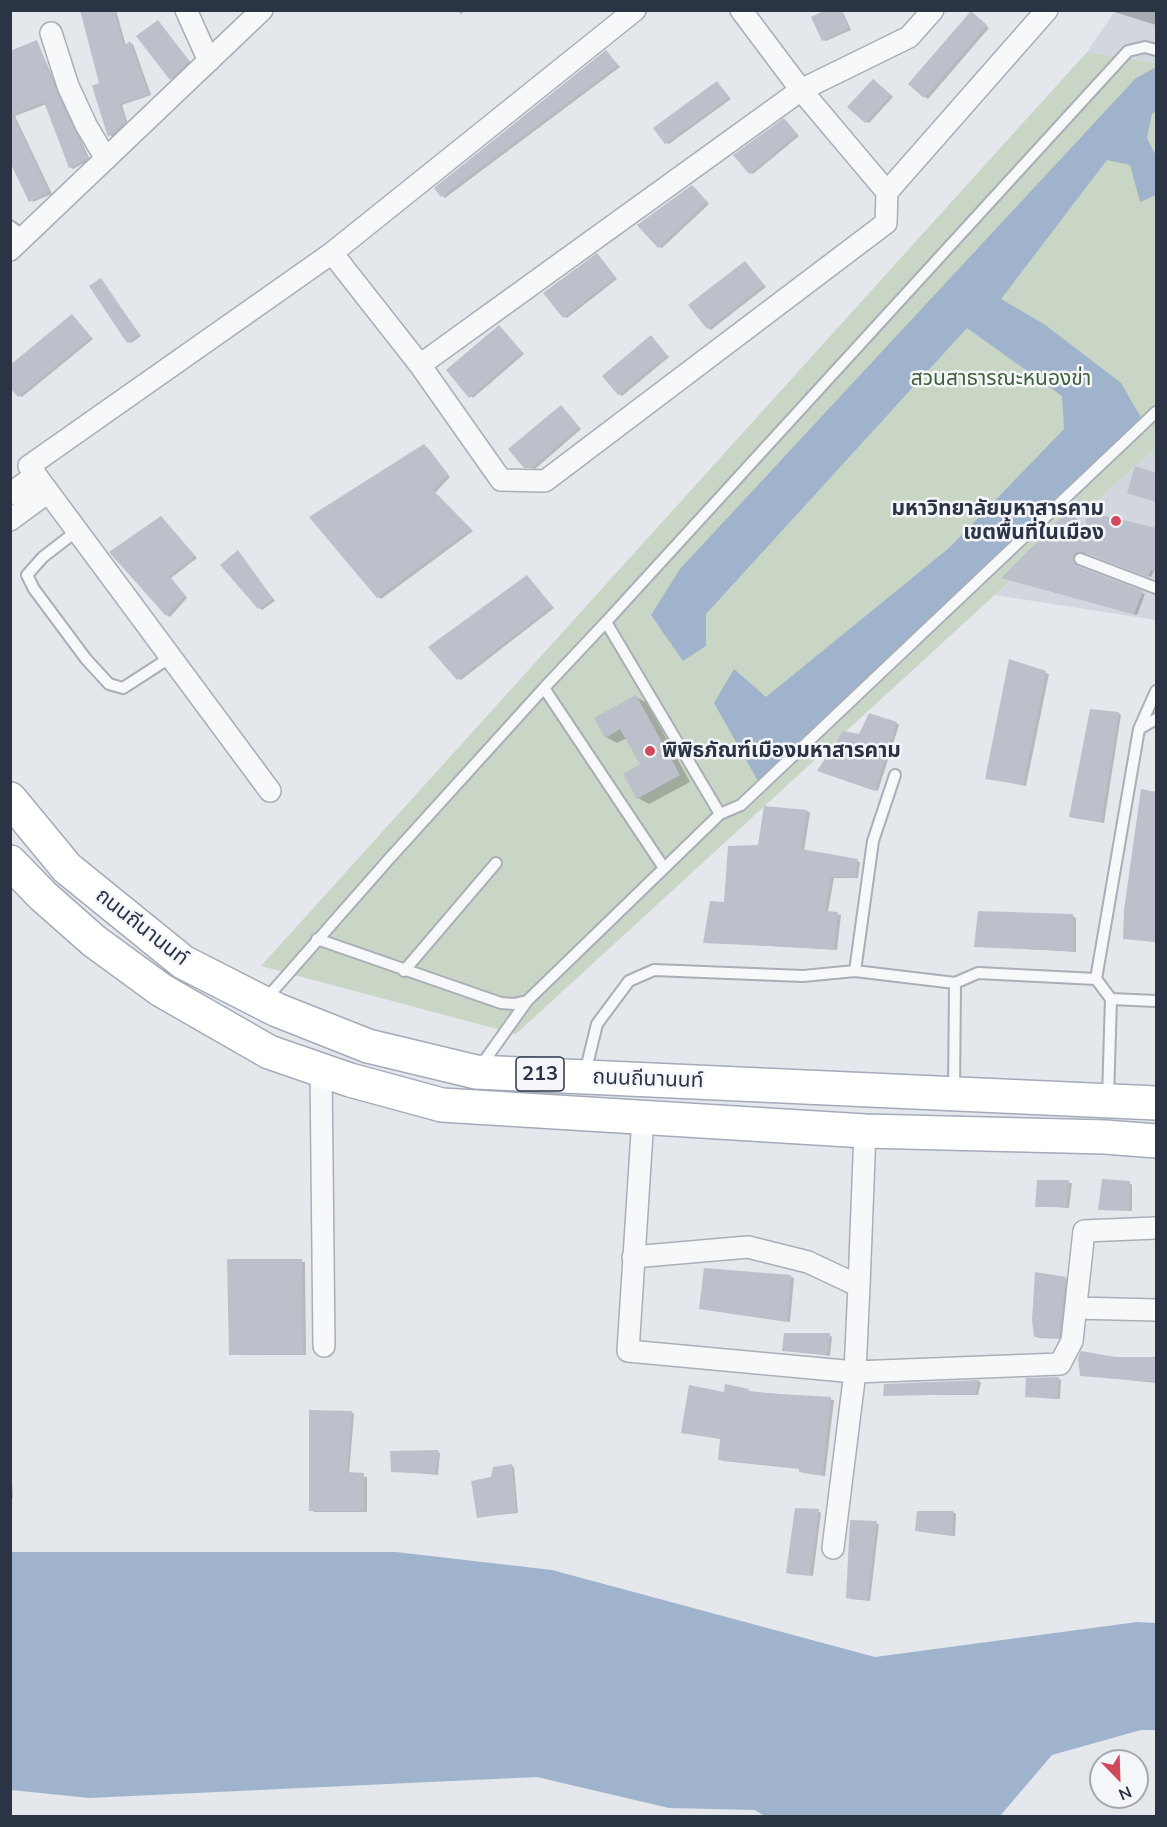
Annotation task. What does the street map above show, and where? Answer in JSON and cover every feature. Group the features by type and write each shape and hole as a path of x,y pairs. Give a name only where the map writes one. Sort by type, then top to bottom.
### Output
{"main road":[{"name":"ถนนถีนานนท์","path":"10,800 66,868 183,962 263,1003 368,1046 476,1072 1156,1102"},
{"name":"ถนนถีนานนท์","path":"10,862 94,941 161,990 269,1052 321,1070 442,1105 865,1131 1105,1137 1156,1141"},
{"path":"1105,1137 1108,1099"}],"street":[{"path":"186,10 209,61"},
{"path":"15,238 106,159 262,10"},
{"path":"270,791 29,466 332,253 635,10"},
{"path":"741,10 801,90 887,192"},
{"path":"420,365 801,90 909,38 933,10"},
{"path":"332,253 420,365 501,480 545,481 864,242 886,223 887,192 1047,10"},
{"path":"51,33 68,86 106,159"},
{"path":"10,494 42,483"},
{"path":"10,520 42,483"},
{"path":"321,1070 324,1346"},
{"path":"643,1118 628,1351 855,1372 1060,1364 1072,1341 1084,1231 1156,1228"},
{"path":"833,1548 855,1372 865,1131"},
{"path":"633,1257 748,1248 808,1262 859,1286"},
{"path":"1076,1308 1156,1310"}],"lane":[{"path":"263,1003 317,939 544,688 1128,51 1145,47 1156,50"},
{"path":"476,1072 527,1001 664,868 720,814 741,805 1156,412"},
{"path":"78,530 43,557 27,575 34,589 86,659 109,684 123,688 171,657"},
{"path":"1080,559 1156,588"},
{"path":"606,622 720,814"},
{"path":"544,688 664,868"},
{"path":"1108,1099 1111,999 1096,979 1139,729 1156,691"},
{"path":"1139,729 1156,719"},
{"path":"855,971 873,841 895,775"},
{"path":"404,971 496,863"},
{"path":"317,939 501,1003 514,1004 527,1001"},
{"path":"584,1076 597,1024 629,981 654,970 802,976 855,971 955,983 978,973 1096,979"},
{"path":"954,1092 955,983"},
{"path":"1111,999 1156,1001"}],"shaded area":[{"path":"1115,11 1156,11 1156,63 1087,52"},
{"name":"มหาวิทยาลัยมหาสารคาม เขตพื้นที่ในเมือง","path":"1156,447 1156,620 995,595"}],"green space":[{"name":"สวนสาธารณะหนองข่า","path":"1087,52 1156,63 1156,447 516,1034 261,966"}],"water":[{"path":"1156,67 1156,111 1152,114 1147,138 1156,156 1156,195 1140,202 1130,165 1107,160 1001,299 1044,324 1121,383 1146,426 758,781 714,703 734,669 766,697 949,548 1064,429 1062,396 967,328 706,614 706,646 683,661 651,615 680,569 1136,78"},
{"path":"10,1552 396,1552 552,1570 875,1657 1137,1622 1156,1623 1156,1730 1141,1730 1052,1755 1000,1816 764,1816 755,1810 669,1808 537,1777 89,1798 11,1790"}],"building":[{"path":"80,10 114,10 124,46 130,41 149,94 120,104 126,122 108,137 92,86 99,83"},
{"path":"826,10 841,10 849,28 822,41 811,17"},
{"path":"971,11 987,25 924,98 908,84"},
{"path":"158,20 189,61 170,80 136,36"},
{"path":"37,40 56,91 88,158 69,168 44,102 13,115 49,192 29,202 10,162 10,51"},
{"path":"606,50 618,65 441,197 434,188"},
{"path":"873,79 891,95 865,123 847,107"},
{"path":"717,81 729,97 665,144 653,128"},
{"path":"784,118 797,134 749,174 733,155"},
{"path":"692,185 707,202 658,248 637,225"},
{"path":"597,253 615,277 563,318 543,293"},
{"path":"745,261 764,285 707,329 688,305"},
{"path":"101,278 139,334 127,343 89,286"},
{"path":"72,314 91,337 18,397 10,388 10,365"},
{"path":"499,325 522,352 469,398 446,370"},
{"path":"651,335 667,355 618,395 602,376"},
{"path":"561,405 579,427 531,468 524,468 508,449"},
{"path":"424,444 448,474 433,490 471,529 377,598 309,517"},
{"path":"1135,466 1156,473 1156,502 1127,493"},
{"path":"1068,511 1085,526 1088,512 1156,528 1156,572 1151,570 1148,577 1083,552 1076,553 1073,557 1077,566 1143,591 1134,614 1001,578"},
{"path":"161,516 195,556 169,576 185,595 166,616 109,552"},
{"path":"238,550 273,599 258,609 220,565"},
{"path":"527,575 552,606 457,680 428,647"},
{"path":"1009,659 1046,671 1023,785 985,779"},
{"name":"พิพิธภัณฑ์เมืองมหาสารคาม","path":"636,695 680,775 637,799 623,774 640,764 620,729 605,738 594,718"},
{"path":"1090,709 1119,712 1101,822 1069,817"},
{"path":"869,713 897,722 875,791 817,771 843,731 859,734"},
{"path":"1141,789 1156,792 1156,942 1123,939 1124,910"},
{"path":"764,806 807,810 801,849 858,859 855,877 831,877 825,911 838,912 834,949 703,943 710,901 724,902 728,846 758,845"},
{"path":"978,911 1073,914 1073,951 974,947"},
{"path":"1102,1179 1130,1181 1129,1210 1098,1210"},
{"path":"1037,1180 1069,1180 1066,1207 1035,1207"},
{"path":"227,1259 302,1259 303,1354 229,1355"},
{"path":"704,1268 791,1275 787,1322 699,1309"},
{"path":"1035,1272 1066,1277 1059,1338 1034,1337 1032,1320"},
{"path":"784,1333 830,1333 827,1355 782,1351"},
{"path":"1081,1351 1115,1357 1156,1357 1156,1382 1080,1376 1078,1358"},
{"path":"1059,1377 1057,1399 1025,1397 1026,1378"},
{"path":"979,1380 975,1394 883,1396 884,1384"},
{"path":"725,1384 749,1389 748,1392 831,1397 822,1475 799,1472 799,1468 718,1460 720,1439 681,1433 689,1385 724,1392"},
{"path":"309,1410 352,1411 347,1472 364,1473 364,1511 309,1511"},
{"path":"438,1450 436,1474 391,1472 390,1451"},
{"path":"512,1464 516,1512 477,1518 471,1481 491,1477 493,1467"},
{"path":"795,1508 819,1509 810,1575 786,1573"},
{"path":"917,1511 953,1511 952,1536 915,1531"},
{"path":"850,1520 877,1521 867,1600 846,1598"}],"place":[{"name":"มหาวิทยาลัยมหาสารคาม เขตพื้นที่ในเมือง","path":"1116,521"},
{"name":"พิพิธภัณฑ์เมืองมหาสารคาม","path":"650,751"}]}
